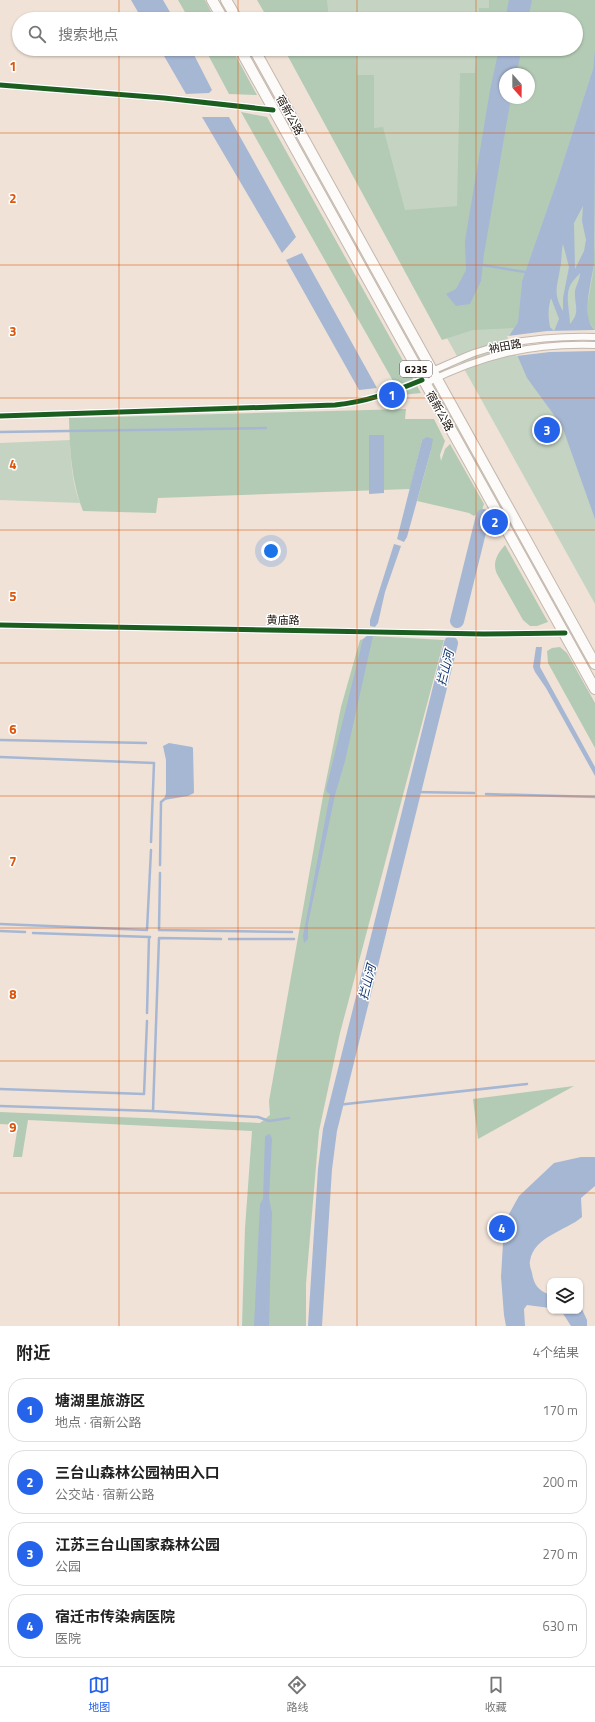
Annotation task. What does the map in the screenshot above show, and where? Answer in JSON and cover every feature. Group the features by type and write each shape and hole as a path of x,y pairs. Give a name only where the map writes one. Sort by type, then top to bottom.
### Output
{"highway":[{"path":"212,0 219,12"},
{"path":"226,0 233,12"},
{"name":"宿新公路","path":"244,56 422,380 595,688"},
{"name":"宿新公路","path":"258,56 595,664"}],"street":[{"path":"0,85 164,98 273,110"},
{"name":"衲田路","path":"0,416 335,406 359,403 388,394 422,380 473,354 493,348 554,338 595,337"},
{"name":"衲田路","path":"434,374 494,355 535,346 595,345"},
{"name":"黄庙路","path":"0,625 483,634 565,633"}],"green space":[{"path":"178,0 205,0 211,12 185,12"},
{"path":"257,0 327,0 328,12 264,12"},
{"path":"259,0 595,0 595,604 290,56 583,56 583,12 266,12"},
{"path":"489,0 595,0 595,48 593,69 557,181 522,281 518,322 514,328 473,330 442,340 288,56 356,56 357,75 374,75 374,128 383,127 405,210 457,206 460,73 475,73 476,56 583,56 583,12 479,12 479,8 489,8"},
{"path":"209,56 236,56 257,95 229,94"},
{"path":"241,112 267,117 421,393 401,395"},
{"path":"595,240 595,330 588,320 588,303 593,273"},
{"path":"406,409 405,419 434,419 445,441 440,455 441,461 445,449 450,444 484,504 482,510 474,516 469,513 417,501 431,450 422,440 410,489 158,498 156,513 83,511 76,488 71,454 69,418"},
{"path":"70,440 71,464 80,503 0,500 0,443"},
{"path":"505,545 548,622 537,626 530,626 523,620 497,574 495,562"},
{"path":"373,636 444,640 340,1033 319,1131 306,1284 306,1326 242,1326 245,1228 252,1131 28,1120 22,1157 13,1157 18,1125 0,1124 0,1112 260,1123 270,1115 269,1101 323,796 341,707 360,640"},
{"path":"560,647 567,653 595,703 595,748 548,663 547,651 552,648"},
{"path":"574,1086 478,1139 473,1099"}],"water":[{"path":"131,0 163,0 170,12 138,12"},
{"path":"509,0 532,0 529,12 506,12"},
{"path":"595,48 594,263 588,298 588,317 595,330 595,519 562,426 527,378 509,336 518,322 522,281 557,181 593,69","holes":["583,206 582,221 586,240 584,251 575,269 574,223","563,244 569,267 563,298 563,311 557,295","580,273 575,291 576,312 570,324 568,295 572,282","551,298 559,319 554,331 550,327 549,323"]},
{"path":"164,56 195,56 212,90 209,93 186,94"},
{"path":"497,56 520,56 517,68 499,68 499,104 510,104 484,254 481,281 470,304 456,306 446,294 456,289 466,270 465,241 490,90"},
{"path":"202,117 229,117 296,237 282,253"},
{"path":"302,253 377,388 359,390 286,260"},
{"path":"369,435 384,435 384,493 369,494"},
{"path":"427,437 433,439 431,450 407,537 404,542 397,539 422,440"},
{"path":"394,544 401,546 385,592 378,623 375,627 370,626 370,620"},
{"path":"368,635 373,636 345,761 335,795 308,924 308,939 304,943 303,936 330,794 326,789 363,639"},
{"path":"536,647 542,647 540,667 595,767 595,776 546,688 535,672 533,667"},
{"path":"169,743 193,748 194,793 188,796 164,800 166,793 166,760 163,746"},
{"path":"270,1134 272,1139 269,1198 272,1213 269,1326 254,1326 260,1204 263,1199 265,1136"},
{"path":"581,1157 595,1157 595,1186 581,1198 582,1217 544,1240 533,1253 530,1261 530,1267 535,1284 547,1294 547,1308 527,1305 524,1309 525,1326 506,1326 501,1277 503,1243 509,1214 519,1196 554,1163"},
{"path":"583,1311 587,1320 587,1326 571,1326 563,1314 583,1314"}],"pier":[{"path":"595,330 595,351 550,352 516,356 507,336 547,331"}],"waterway":[{"path":"483,265 525,272"},
{"path":"0,432 266,428"},
{"name":"拦山河","path":"457,621 483,516"},
{"name":"拦山河","path":"315,1326 325,1169 330,1130 451,643"},
{"path":"0,740 146,743"},
{"path":"0,757 154,763 151,842"},
{"path":"414,792 474,793"},
{"path":"486,794 595,797"},
{"path":"160,865 161,802 166,798"},
{"path":"0,924 147,930 151,850"},
{"path":"160,873 159,930 292,932"},
{"path":"0,931 25,932"},
{"path":"33,933 150,937"},
{"path":"147,1013 149,937"},
{"path":"153,1111 159,938 221,939"},
{"path":"229,939 294,939"},
{"path":"0,1089 144,1094 147,1021"},
{"path":"337,1105 527,1084"},
{"path":"0,1106 153,1111 258,1117 269,1121 289,1118"}],"cycle path":[{"path":"0,85 164,98 273,110"},
{"path":"0,416 335,405 358,402 379,396 422,380"},
{"path":"0,625 483,634 565,633"}],"place":[{"name":"塘湖里旅游区","path":"392,395"},
{"name":"江苏三台山国家森林公园","path":"547,430"},
{"name":"三台山森林公园衲田入口","path":"495,522"},
{"name":"宿迁市传染病医院","path":"502,1228"}]}
